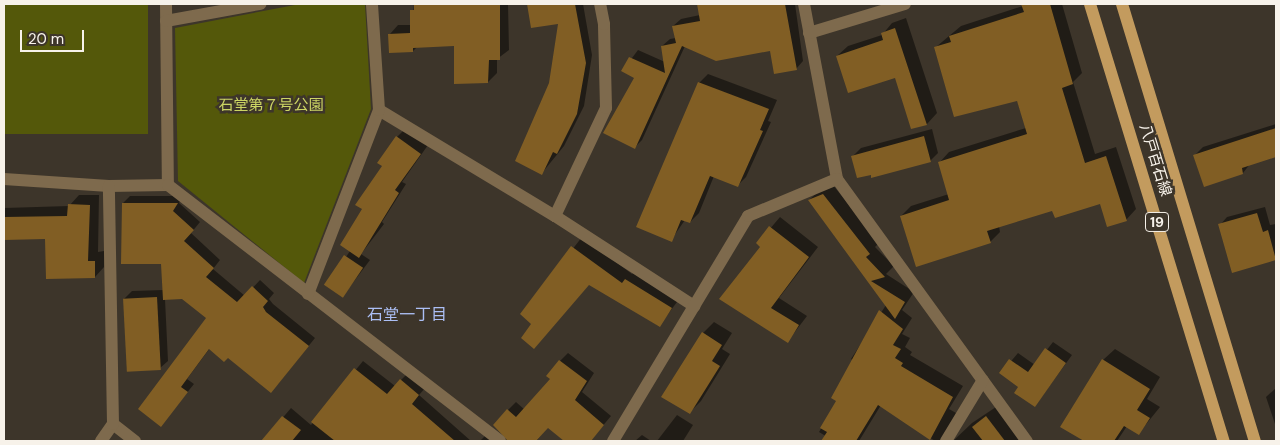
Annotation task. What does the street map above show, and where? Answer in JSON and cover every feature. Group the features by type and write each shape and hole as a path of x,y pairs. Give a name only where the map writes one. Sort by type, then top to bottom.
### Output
{"main road":[{"name":"八戸百石線","path":"1090,4 1224,441"},
{"name":"八戸百石線","path":"1122,4 1255,441"}],"street":[{"path":"166,4 168,185"},
{"path":"166,21 260,4"},
{"path":"308,294 379,110 372,4"},
{"path":"555,216 606,108 604,24 600,4"},
{"path":"804,4 837,179 1027,441"},
{"path":"809,33 905,4"},
{"path":"379,110 555,216 694,306"},
{"path":"4,179 109,186 168,185 500,441"},
{"path":"613,441 748,216 837,179"},
{"path":"101,441 114,424 109,186"},
{"path":"946,441 983,380"},
{"path":"114,424 135,441"}],"green space":[{"path":"4,4 148,4 148,134 4,134"},
{"name":"石堂第７号公園","path":"300,4 365,4 371,109 304,283 178,181 175,28"}],"building":[{"path":"414,4 500,4 500,60 489,60 488,83 454,84 454,46 413,48 413,52 389,53 388,34 410,33 410,10 414,10"},
{"path":"527,4 575,4 586,63 577,114 557,154 553,152 542,175 515,161 549,83 558,24 531,28"},
{"path":"697,4 785,4 797,70 774,74 770,51 716,61 682,46 635,149 603,133 634,78 621,71 629,57 665,73 661,46 676,43 672,26 700,21"},
{"path":"1021,4 1050,4 1073,84 1062,88 1085,163 1106,156 1127,221 1107,227 1100,204 1055,218 1052,211 987,231 991,243 916,267 900,216 949,200 938,162 1027,134 1017,101 954,117 934,47 951,42 949,36 1024,12"},
{"path":"895,28 927,125 911,129 895,78 848,93 836,56 883,40 881,33"},
{"path":"698,82 769,109 760,130 763,131 738,187 710,176 690,223 681,220 672,242 636,227"},
{"path":"1276,128 1276,157 1242,168 1243,174 1204,187 1193,155"},
{"path":"396,136 421,154 395,190 399,193 359,258 340,245 362,209 355,205 382,166 377,163"},
{"path":"924,136 931,162 871,178 871,175 857,178 851,156"},
{"path":"823,194 870,254 866,257 885,277 871,281 905,302 895,319 808,200"},
{"path":"122,203 178,203 173,211 194,230 184,241 214,268 206,277 237,302 252,286 268,301 263,307 266,312 309,346 271,393 228,358 224,362 209,349 181,387 188,392 161,427 138,409 206,318 182,299 163,300 161,264 121,264"},
{"path":"68,204 90,205 88,261 95,261 95,278 46,279 45,239 4,240 4,217 67,216"},
{"path":"1257,213 1263,232 1268,230 1276,260 1232,273 1218,224"},
{"path":"769,226 809,257 771,308 799,325 788,343 719,299 760,247 756,243"},
{"path":"571,246 622,283 625,279 672,308 660,327 589,285 534,349 521,338 531,324 520,314"},
{"path":"344,255 363,268 343,298 324,285"},
{"path":"157,297 161,370 127,372 123,299"},
{"path":"879,310 903,329 893,345 901,349 895,358 903,363 901,366 953,397 930,440 878,405 856,441 821,441 827,432 820,428 836,401 831,398"},
{"path":"702,332 722,345 712,361 720,366 690,414 661,397"},
{"path":"1045,348 1066,363 1035,407 1014,393 1018,387 999,373 1009,359 1028,372"},
{"path":"1102,359 1150,389 1137,410 1150,418 1139,435 1124,426 1114,441 1084,441 1060,427"},
{"path":"559,360 587,381 575,400 604,425 591,441 564,441 548,428 536,441 508,441 493,425 507,409 516,417 550,379 546,376"},
{"path":"354,368 387,394 400,379 419,395 412,404 455,441 335,441 311,422"},
{"path":"282,416 301,430 292,441 261,441"},
{"path":"986,416 1005,441 983,441 972,427"}],"district":[{"name":"石堂一丁目","path":"407,315"}]}
